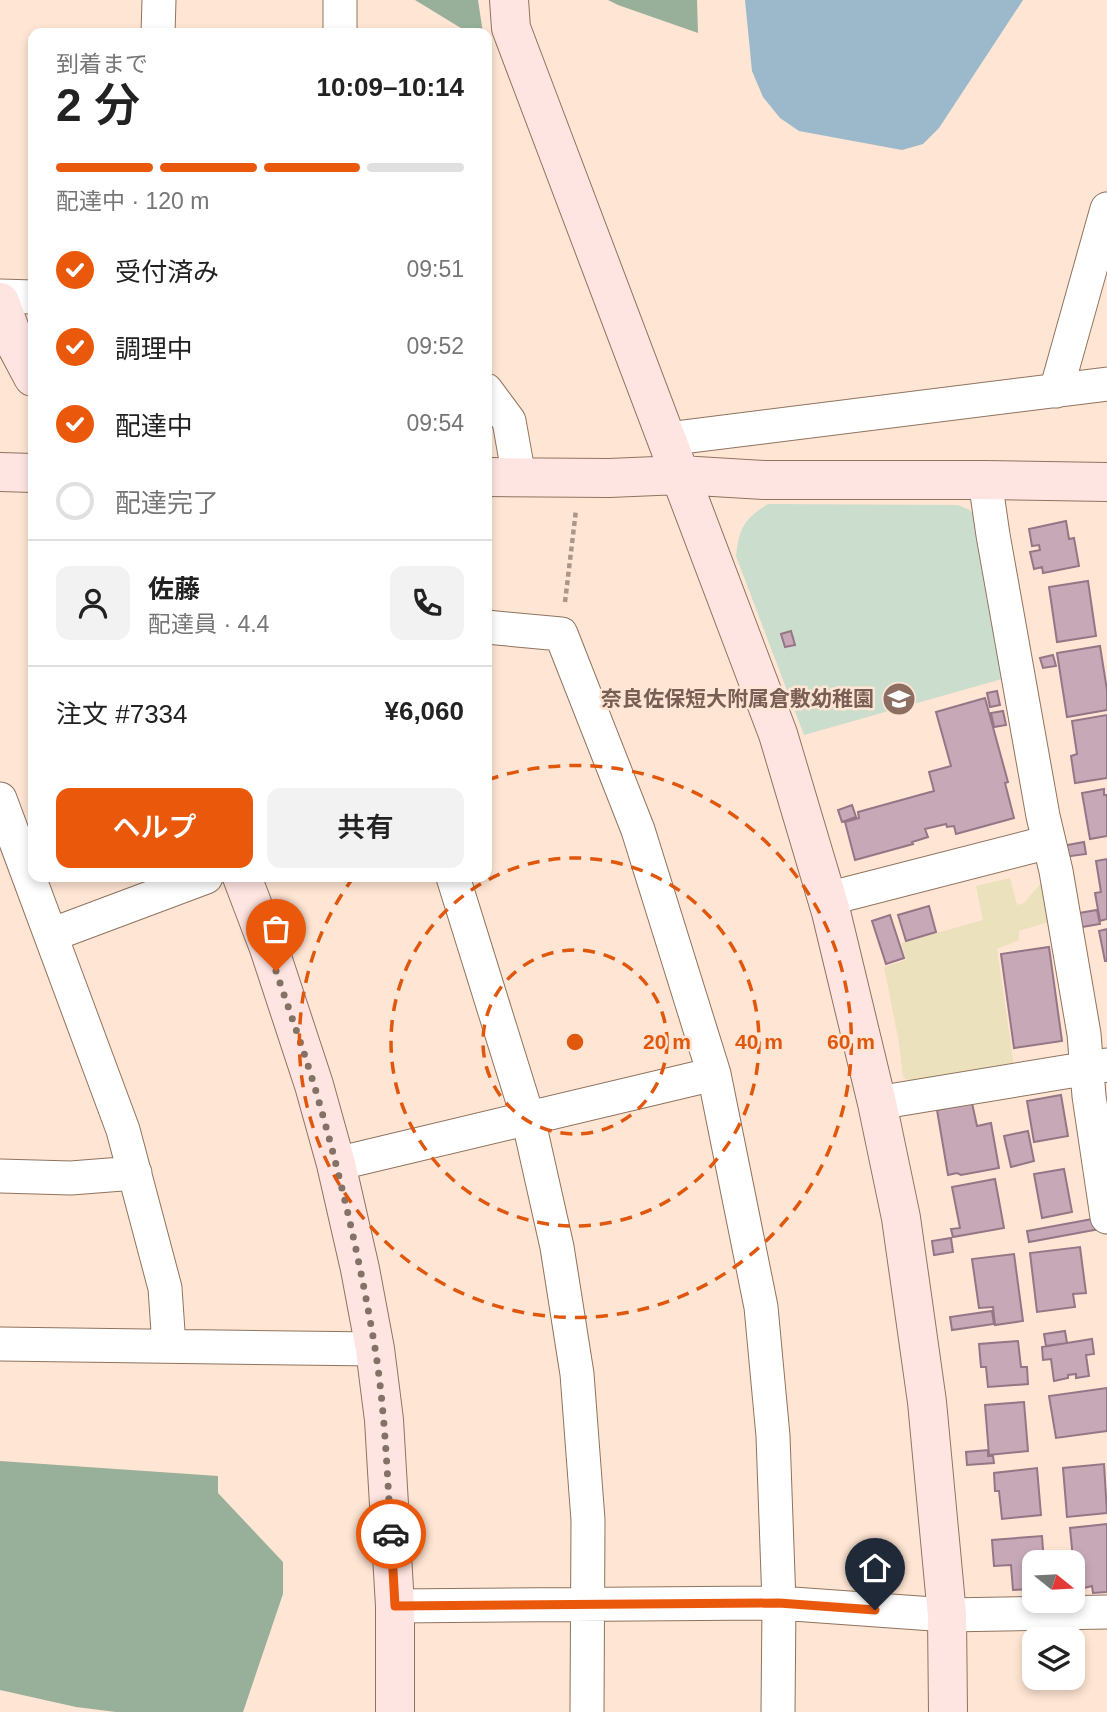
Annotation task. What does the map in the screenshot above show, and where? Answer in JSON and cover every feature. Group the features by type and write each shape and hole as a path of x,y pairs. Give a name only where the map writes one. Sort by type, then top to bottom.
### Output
{"street":[{"path":"158,28 159,0"},
{"path":"340,0 340,28"},
{"path":"509,0 511,28 778,734 827,900 877,1102 901,1218 925,1389 947,1615 948,1712"},
{"path":"1056,391 1107,209"},
{"path":"0,296 28,297"},
{"path":"0,302 15,343 28,368"},
{"path":"667,439 1107,384"},
{"path":"492,398 509,421 503,477 609,478 680,475 764,480 1107,482"},
{"path":"0,472 28,473"},
{"path":"985,480 1084,1034 1097,1066 1089,1096 1107,1217"},
{"path":"492,628 561,634 638,830 714,1073 761,1307 773,1436 779,1603 778,1712"},
{"path":"0,799 11,862 51,935 119,1118 165,1288 169,1346"},
{"path":"827,900 1049,842"},
{"path":"51,935 193,882"},
{"path":"244,882 306,1060 336,1164 375,1349 384,1420 395,1606 395,1712"},
{"path":"455,882 528,1118 557,1247 577,1374 587,1520 587,1712"},
{"path":"877,1102 1097,1066"},
{"path":"336,1164 714,1073"},
{"path":"0,1176 71,1178 135,1173"},
{"path":"0,1344 375,1349"},
{"path":"395,1606 779,1603 947,1615 1107,1612"}],"path":[{"path":"561,634 578,501"}],"green space":[{"path":"415,0 478,0 482,28 461,28"},
{"path":"608,0 697,0 698,33 618,5"},
{"name":"奈良佐保短大附属倉敷幼稚園","path":"768,504 958,505 970,510 975,517 1002,679 804,735 736,556 744,525"},
{"path":"0,1461 218,1476 218,1493 283,1562 283,1594 243,1712 116,1712 76,1707 0,1690"}],"sand":[{"path":"1046,877 1055,920 1019,931 1019,940 997,949 1014,1066 917,1082 903,1078 884,967 906,960 901,943 983,920 976,886 1010,878 1017,905 1024,903"}],"water":[{"path":"745,0 1023,0 939,128 923,144 902,150 799,131 780,118 763,97 752,71"}],"building":[{"path":"1066,521 1069,539 1074,538 1079,566 1043,573 1042,567 1034,569 1030,552 1040,550 1039,545 1032,546 1029,529"},
{"path":"1088,581 1096,636 1057,642 1049,587"},
{"path":"791,631 795,645 785,647 781,634"},
{"path":"1100,646 1107,690 1107,710 1067,717 1057,653"},
{"path":"1053,655 1056,666 1043,668 1040,658"},
{"path":"997,691 1000,705 990,707 987,693"},
{"path":"985,698 1008,782 1005,783 1014,818 956,834 954,826 947,827 946,824 925,829 928,837 912,842 913,844 855,860 845,822 859,818 858,812 934,791 929,772 951,766 936,712"},
{"path":"1003,711 1006,725 994,727 991,713"},
{"path":"1107,715 1107,778 1075,783 1071,756 1077,754 1072,721"},
{"path":"1104,789 1104,795 1107,795 1107,836 1090,839 1082,793"},
{"path":"852,805 856,817 842,822 838,810"},
{"path":"1084,842 1086,854 1064,857 1062,846"},
{"path":"1107,859 1107,919 1100,921 1095,893 1101,892 1096,861"},
{"path":"929,906 936,932 906,941 898,915"},
{"path":"1097,910 1100,924 1076,928 1073,914"},
{"path":"890,915 904,958 886,964 872,921"},
{"path":"1107,929 1107,961 1105,961 1099,931"},
{"path":"1049,947 1062,1041 1014,1048 1001,954"},
{"path":"1061,1095 1068,1136 1034,1142 1027,1101"},
{"path":"972,1103 977,1126 991,1123 999,1168 948,1175 937,1110"},
{"path":"1028,1131 1034,1161 1011,1167 1004,1136"},
{"path":"1064,1169 1072,1212 1042,1218 1034,1174"},
{"path":"995,1179 1004,1228 953,1237 951,1229 960,1228 952,1187"},
{"path":"1098,1218 1100,1229 1029,1242 1027,1231"},
{"path":"951,1238 953,1252 934,1255 932,1241"},
{"path":"1080,1247 1086,1293 1073,1294 1075,1307 1037,1312 1030,1253"},
{"path":"1014,1254 1023,1321 995,1325 993,1307 979,1308 972,1259"},
{"path":"992,1311 994,1324 952,1330 950,1317"},
{"path":"1065,1331 1067,1343 1046,1346 1044,1334"},
{"path":"1092,1339 1094,1354 1086,1355 1089,1376 1076,1378 1076,1374 1068,1375 1068,1378 1054,1381 1051,1359 1043,1360 1042,1347"},
{"path":"1018,1341 1021,1367 1027,1367 1028,1384 988,1387 986,1367 981,1367 979,1344"},
{"path":"1107,1388 1107,1431 1056,1438 1049,1396"},
{"path":"1024,1402 1028,1451 989,1455 985,1405"},
{"path":"988,1450 988,1456 993,1456 994,1463 967,1465 966,1452"},
{"path":"1104,1464 1107,1513 1067,1517 1063,1468"},
{"path":"1037,1468 1041,1515 1002,1519 994,1473"},
{"path":"1107,1524 1107,1592 1093,1593 1092,1586 1085,1588 1085,1550 1072,1550 1070,1528"},
{"path":"1042,1536 1043,1550 1022,1550 1022,1590 1013,1590 1011,1565 994,1566 992,1540"}],"way so far":[{"path":"276,971 322,1111 360,1269 375,1349 384,1420 391,1534"}],"place":[{"name":"奈良佐保短大附属倉敷幼稚園","path":"899,699"}],"route":[{"path":"391,1534 395,1606 779,1603 875,1610"}]}
